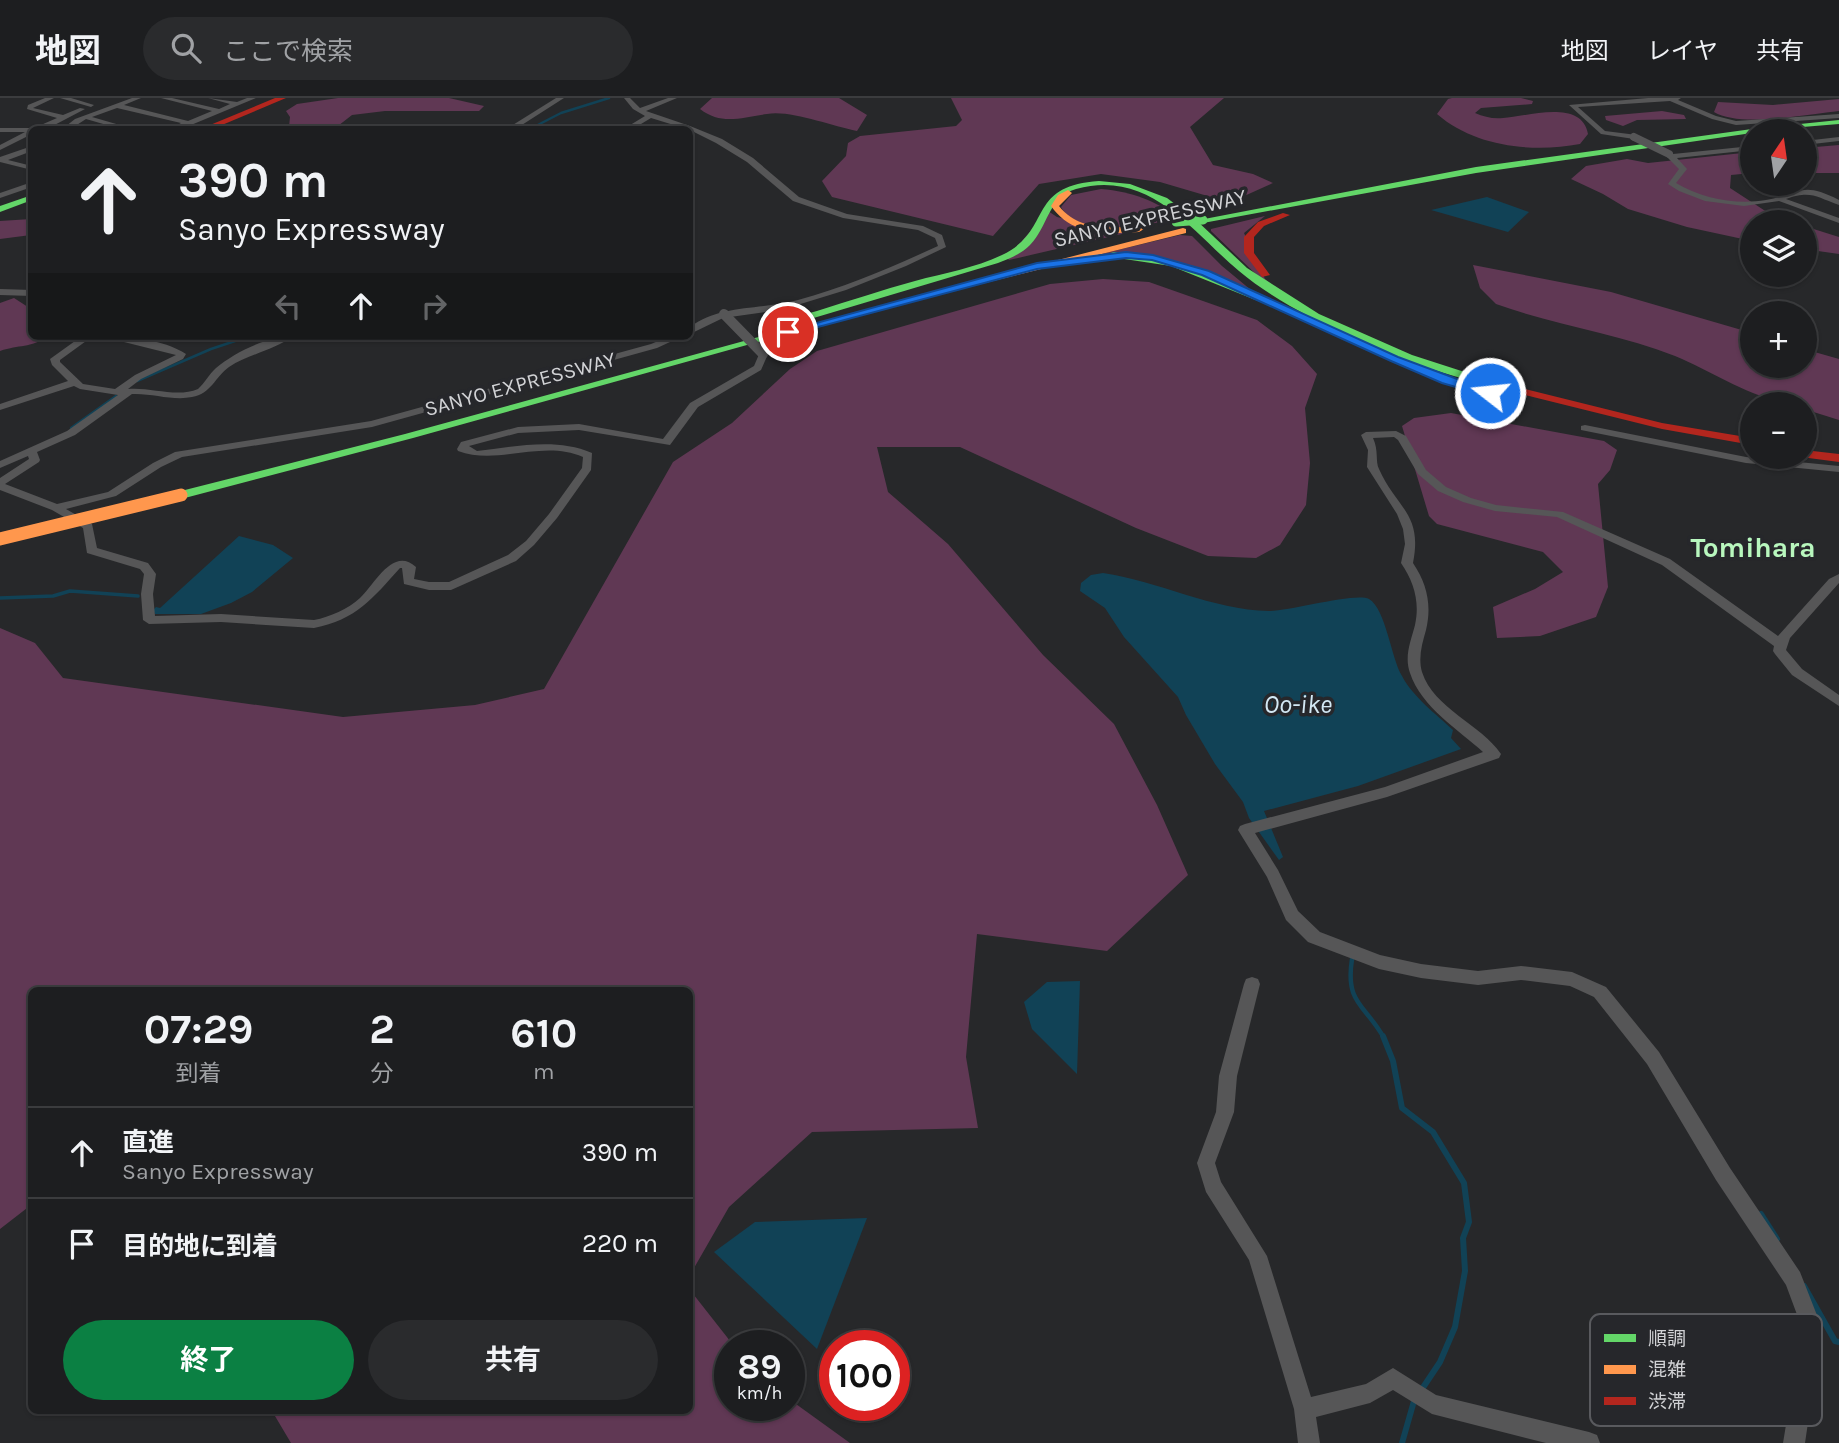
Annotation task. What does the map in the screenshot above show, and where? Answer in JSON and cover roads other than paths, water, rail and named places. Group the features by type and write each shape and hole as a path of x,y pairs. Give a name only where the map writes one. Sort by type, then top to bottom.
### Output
{"main road":[{"path":"195,126 254,103 282,98"},
{"name":"SANYO EXPRESSWAY","path":"1817,127 1839,124"},
{"name":"SANYO EXPRESSWAY","path":"1817,126 1839,124"},
{"name":"SANYO EXPRESSWAY","path":"1204,223 1400,182 1569,155 1740,134"},
{"name":"SANYO EXPRESSWAY","path":"0,539 1008,265 1179,226 1449,179 1740,135"},
{"path":"1311,317 1252,262 1246,249 1249,233 1276,218 1449,179"},
{"path":"766,329 972,268 1019,250 1038,234 1050,198 1074,187 1098,184 1140,189 1181,208 1220,250 1256,280 1311,317"},
{"path":"1179,226 1093,228 1063,218 1055,206 1061,197 1086,188 1120,188 1152,197 1183,217 1236,271 1311,317"},
{"path":"0,209 25,193"},
{"name":"SANYO EXPRESSWAY","path":"0,528 180,490 409,436 1179,226"},
{"path":"1037,266 1101,256 1153,258 1205,273 1311,317 1396,357 1658,428 1740,442"},
{"path":"1817,453 1839,456"}],"street":[{"path":"51,98 30,108 62,117"},
{"path":"63,98 91,105"},
{"path":"70,126 85,117 138,98"},
{"path":"164,98 219,111"},
{"path":"211,98 237,104 254,103"},
{"path":"515,126 561,98"},
{"path":"627,98 639,111 685,126"},
{"path":"639,111 674,98"},
{"path":"1582,98 1595,104"},
{"path":"1839,116 1736,123 1714,118 1675,99 1573,105 1603,133 1634,137 1671,155 1683,169 1672,184 1680,190 1700,197 1740,203 1765,203 1808,191 1839,203"},
{"path":"43,126 100,102"},
{"path":"117,105 195,126 219,111 237,104"},
{"path":"632,126 650,116"},
{"path":"85,117 119,126"},
{"path":"693,129 750,160 796,199 846,216 920,228 939,237 942,247 838,289 780,307 724,314 702,320 693,328"},
{"path":"0,130 28,130"},
{"path":"0,148 28,133"},
{"path":"0,139 13,141"},
{"path":"1817,142 1839,139"},
{"path":"1671,155 1740,149"},
{"path":"0,160 28,150"},
{"path":"0,160 28,167"},
{"path":"0,184 25,193"},
{"path":"0,196 25,193"},
{"path":"1780,199 1839,221"},
{"path":"0,292 28,293"},
{"path":"88,526 91,550 144,566 150,574 147,594 149,621 220,618 314,624 325,622 349,612 364,601 396,565 404,564 410,567 408,581 440,587 451,586 512,558 553,516 587,468 588,462 588,455 581,451 559,447 475,454 464,452 462,449 465,444 518,430 579,426 666,443 694,405 758,368 763,354 724,314"},
{"path":"82,340 55,359 55,363 80,386 117,392 148,391 165,395 201,392 206,389 217,371 277,340"},
{"path":"117,392 138,377 180,357 181,354 146,340"},
{"path":"56,508 112,494 157,464 186,452 372,424 668,340"},
{"path":"0,407 75,382"},
{"path":"0,465 32,453 71,433 129,392"},
{"path":"1585,428 1745,460 1839,469"},
{"path":"1780,644 1665,562 1559,514 1494,508 1466,500 1441,489 1422,472 1402,438 1396,433 1366,435 1373,450 1372,467 1403,513 1409,528 1411,544 1407,563 1419,581 1424,610 1413,646 1419,680 1432,696 1494,754 1387,792 1245,830 1273,874 1292,915 1314,937 1379,962 1421,971 1478,978 1521,973 1572,979 1600,992 1653,1058 1723,1174 1793,1279 1808,1314"},
{"path":"0,485 34,460 32,453"},
{"path":"0,485 56,508 88,526"},
{"path":"0,546 88,526"},
{"path":"1839,578 1780,644 1779,651 1786,662 1839,701"},
{"path":"1252,984 1228,1076 1225,1112 1206,1163 1213,1186 1257,1256 1304,1409 1309,1443"},
{"path":"1304,1409 1370,1393 1393,1378 1432,1404 1589,1443"}],"water":[{"path":"1487,197 1529,212 1508,232 1431,210"},
{"path":"239,536 273,545 293,558 252,592 231,603 201,614 155,614 153,610 156,607 160,608"},
{"name":"Oo-ike","path":"1103,573 1145,582 1206,601 1248,609 1269,611 1351,598 1369,599 1380,613 1398,668 1407,684 1425,705 1453,730 1451,738 1461,749 1358,786 1264,811 1283,857 1279,860 1249,818 1243,802 1215,764 1178,697 1124,637 1105,608 1080,591 1081,583 1091,575"},
{"path":"1080,981 1077,1074 1032,1029 1024,1002 1047,982"},
{"path":"867,1218 824,1330 819,1330 817,1349 805,1338 805,1330 797,1330 714,1252 755,1222"}],"waterway":[{"path":"536,126 561,113 609,98"},
{"path":"137,381 238,340"},
{"path":"71,428 116,396"},
{"path":"0,598 53,596 70,591 138,596"},
{"path":"1352,959 1351,986 1354,995 1383,1037"},
{"path":"1383,1037 1393,1061 1402,1108 1433,1132 1464,1183 1469,1222 1463,1238 1465,1271 1455,1327 1440,1362 1420,1392"},
{"path":"1761,1214 1777,1239"},
{"path":"1804,1286 1820,1314"},
{"path":"1822,1318 1835,1341 1839,1342"},
{"path":"1402,1443 1414,1401"}],"district":[{"name":"Tomihara","path":"1753,547"}]}
